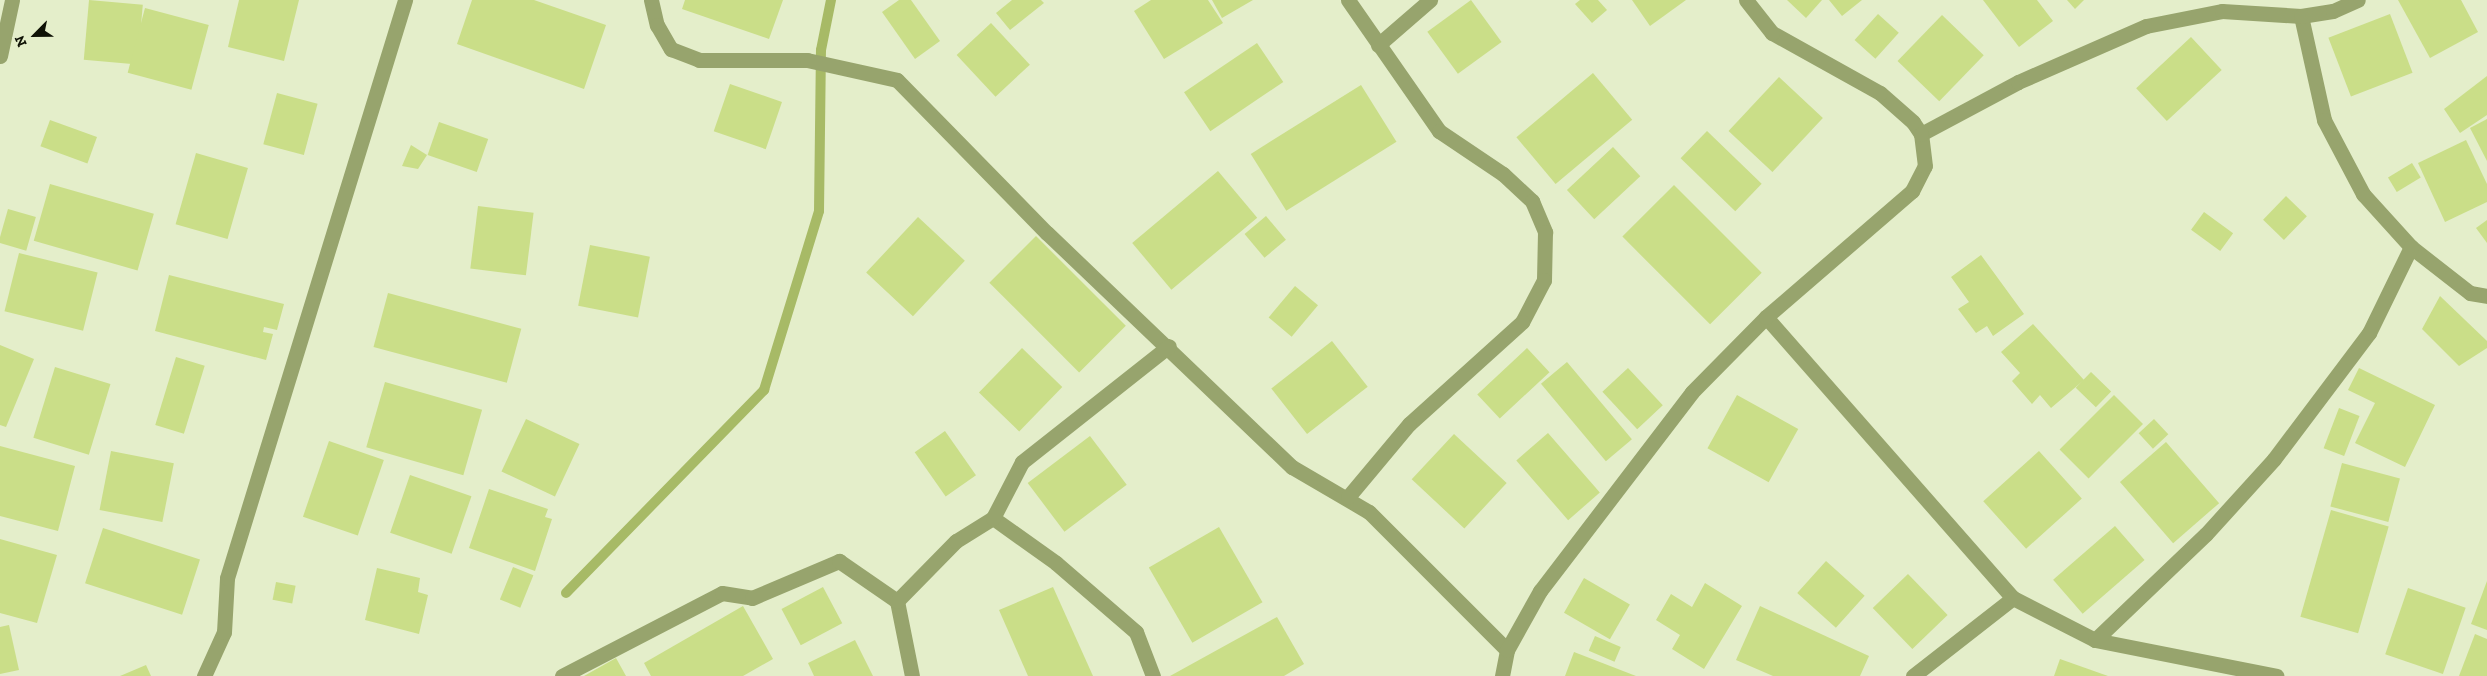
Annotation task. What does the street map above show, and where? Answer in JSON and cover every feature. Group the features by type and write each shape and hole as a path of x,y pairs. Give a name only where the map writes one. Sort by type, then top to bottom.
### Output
{"street":[{"path":"0,56 12,0"},
{"path":"204,676 224,632 227,578 405,0"},
{"path":"652,0 657,25 671,49 699,60 807,60 897,80 1046,233 1169,346 1292,467 1348,496 1507,650"},
{"path":"1348,0 1440,131 1503,174 1532,201 1545,232 1544,280 1522,322 1409,424 1348,496"},
{"path":"1378,44 1430,0"},
{"path":"1502,676 1507,650 1540,591 1692,392 1766,317 1912,191 1925,166 1921,134 1880,93 1772,33 1746,0"},
{"path":"1921,134 2018,82 2146,26 2222,11 2301,16 2334,11 2358,0"},
{"path":"2301,16 2324,120 2363,194 2411,247 2470,293 2487,296"},
{"path":"2095,640 2206,534 2274,459 2369,332 2411,247"},
{"path":"1766,317 2013,598 2095,640 2276,676"},
{"path":"897,601 956,541 993,518 1022,462 1169,346"},
{"path":"993,518 1056,563 1136,632 1153,676"},
{"path":"562,676 722,593 752,598 839,561 897,601 912,676"},
{"path":"1913,676 2013,598"}],"building":[{"path":"89,0 143,5 138,64 84,60"},
{"path":"239,0 299,0 284,61 228,47"},
{"path":"472,0 534,0 606,25 584,89 457,44"},
{"path":"685,0 783,0 769,39 682,9"},
{"path":"899,0 911,0 940,41 915,59 882,12"},
{"path":"1012,0 1041,0 1044,3 1010,30 996,13"},
{"path":"1151,0 1208,0 1223,23 1164,59 1134,11"},
{"path":"1212,0 1253,0 1222,18"},
{"path":"1471,0 1502,42 1458,74 1427,32"},
{"path":"1580,0 1598,0 1607,10 1592,23 1575,4"},
{"path":"1632,0 1686,0 1650,26"},
{"path":"1787,0 1822,0 1806,18"},
{"path":"1829,0 1862,0 1842,16"},
{"path":"1983,0 2037,0 2053,21 2019,47"},
{"path":"2067,0 2084,0 2075,9"},
{"path":"2398,0 2461,0 2478,32 2430,58"},
{"path":"145,8 209,25 191,90 128,73"},
{"path":"1878,14 1899,33 1875,59 1855,40"},
{"path":"2390,14 2413,73 2351,96 2328,38"},
{"path":"1942,15 1984,55 1939,101 1898,61"},
{"path":"991,23 1030,65 996,97 957,55"},
{"path":"2191,37 2222,70 2167,121 2136,88"},
{"path":"1257,43 1283,82 1210,131 1184,92"},
{"path":"1593,73 1632,120 1556,184 1516,137"},
{"path":"2487,76 2487,115 2460,133 2444,109"},
{"path":"1779,77 1823,118 1772,172 1729,131"},
{"path":"730,84 782,102 766,149 714,131"},
{"path":"1361,85 1397,142 1286,211 1251,154"},
{"path":"277,93 318,104 304,155 263,144"},
{"path":"2487,119 2487,161 2470,128"},
{"path":"50,120 97,137 87,163 40,146"},
{"path":"439,122 488,139 477,172 428,155"},
{"path":"1707,131 1762,184 1735,211 1681,158"},
{"path":"2466,140 2487,184 2487,202 2445,222 2418,163"},
{"path":"411,145 427,155 418,169 402,166"},
{"path":"1613,147 1640,176 1594,219 1567,190"},
{"path":"196,153 248,168 228,239 176,224"},
{"path":"2412,163 2421,178 2397,192 2388,177"},
{"path":"1218,171 1257,218 1171,290 1132,243"},
{"path":"50,184 154,214 138,270 34,241"},
{"path":"1674,185 1762,273 1710,324 1622,237"},
{"path":"2286,196 2307,216 2284,240 2263,220"},
{"path":"478,206 534,213 526,275 470,269"},
{"path":"8,209 36,217 26,251 0,243"},
{"path":"2204,212 2233,233 2220,251 2191,230"},
{"path":"1266,216 1286,240 1264,258 1245,234"},
{"path":"918,217 965,261 913,316 866,273"},
{"path":"2487,220 2487,243 2476,228"},
{"path":"1036,236 1126,326 1079,372 989,283"},
{"path":"590,245 650,257 638,318 578,306"},
{"path":"19,253 98,273 83,331 4,311"},
{"path":"1981,255 2024,314 1993,336 1987,326 1976,333 1958,309 1969,302 1951,277"},
{"path":"169,275 284,304 277,330 264,327 263,332 273,334 266,360 155,331"},
{"path":"1295,286 1318,305 1292,337 1269,317"},
{"path":"388,293 521,329 507,383 374,347"},
{"path":"2440,296 2487,341 2487,348 2459,366 2422,329"},
{"path":"2033,324 2084,380 2051,408 2040,395 2032,404 2012,381 2020,373 2001,352"},
{"path":"1332,341 1368,387 1307,434 1271,388"},
{"path":"0,345 34,359 6,427 0,425"},
{"path":"1022,348 1062,387 1019,431 979,393"},
{"path":"1527,348 1550,372 1500,419 1477,394"},
{"path":"176,357 205,366 184,434 155,425"},
{"path":"1567,362 1632,439 1606,461 1541,384"},
{"path":"55,367 110,384 89,455 33,438"},
{"path":"1628,368 1663,405 1637,429 1602,392"},
{"path":"2359,368 2435,405 2405,467 2355,443 2375,403 2348,390"},
{"path":"2091,372 2111,391 2096,407 2076,388"},
{"path":"385,382 482,410 463,475 366,447"},
{"path":"1737,395 1798,429 1769,482 1707,448"},
{"path":"2114,395 2143,424 2089,478 2060,449"},
{"path":"2339,408 2360,416 2344,456 2324,448"},
{"path":"526,419 579,444 555,497 501,472"},
{"path":"2154,419 2168,434 2153,449 2139,433"},
{"path":"945,431 976,475 946,496 915,452"},
{"path":"1548,433 1600,493 1568,520 1516,461"},
{"path":"1454,434 1507,483 1464,528 1412,479"},
{"path":"1090,436 1127,485 1064,532 1028,483"},
{"path":"329,441 384,460 358,536 303,517"},
{"path":"2166,442 2219,503 2173,543 2120,482"},
{"path":"0,446 75,466 58,531 0,516"},
{"path":"111,451 174,463 162,522 100,510"},
{"path":"2039,451 2082,499 2026,549 1983,501"},
{"path":"2342,463 2400,479 2388,522 2330,506"},
{"path":"410,475 471,496 452,554 390,533"},
{"path":"489,489 548,509 545,517 552,519 535,571 469,548"},
{"path":"2331,510 2389,527 2358,633 2300,617"},
{"path":"2115,526 2145,560 2083,614 2053,580"},
{"path":"1219,527 1262,602 1192,643 1149,568"},
{"path":"103,528 200,560 182,615 85,583"},
{"path":"0,539 57,555 37,623 0,613"},
{"path":"1826,561 1865,596 1836,628 1797,593"},
{"path":"513,567 533,575 520,608 500,599"},
{"path":"377,568 420,578 418,592 428,595 419,634 365,620"},
{"path":"1908,574 1948,615 1912,649 1873,608"},
{"path":"1584,578 1630,604 1610,639 1564,613"},
{"path":"2487,581 2487,630 2471,624"},
{"path":"276,582 296,586 292,603 273,600"},
{"path":"1705,583 1742,606 1704,669 1672,649 1680,635 1656,620 1671,594 1692,607"},
{"path":"823,587 842,623 801,645 782,609"},
{"path":"1053,587 1093,676 1028,676 999,610"},
{"path":"2408,588 2466,608 2443,674 2385,654"},
{"path":"743,606 773,659 743,676 651,676 644,663"},
{"path":"1760,606 1869,656 1860,676 1773,676 1736,660"},
{"path":"1277,617 1304,664 1284,676 1170,676"},
{"path":"9,625 19,670 0,674 0,627"},
{"path":"2475,634 2487,639 2487,676 2459,676"},
{"path":"1595,636 1621,647 1615,662 1589,651"},
{"path":"855,640 873,676 814,676 808,663"},
{"path":"1574,652 1636,676 1565,676"},
{"path":"616,658 626,676 584,676"},
{"path":"2060,659 2108,676 2054,676"},
{"path":"146,665 151,676 120,676"}],"waterway":[{"path":"566,593 764,390 819,211 821,50 831,0"}]}
